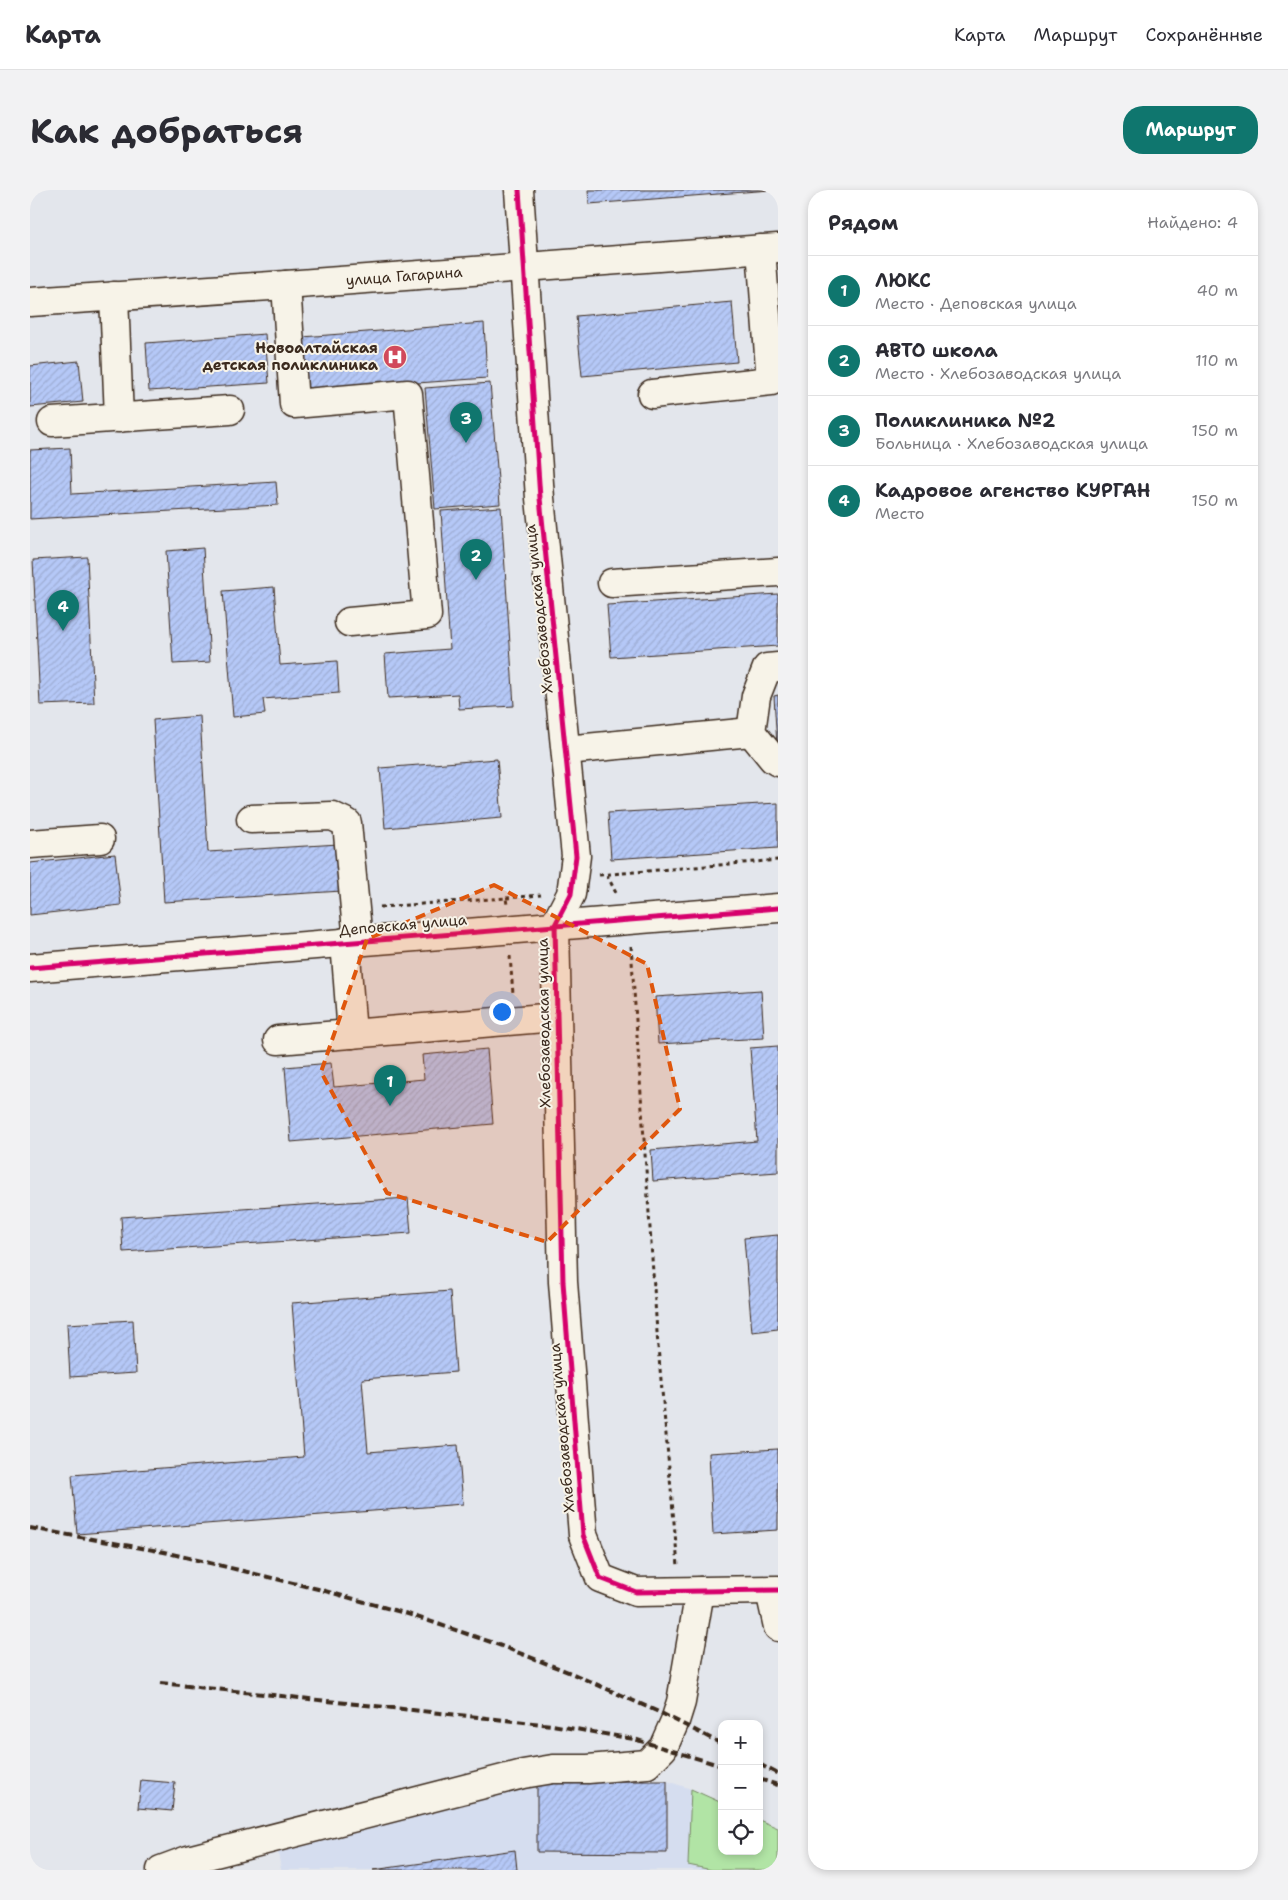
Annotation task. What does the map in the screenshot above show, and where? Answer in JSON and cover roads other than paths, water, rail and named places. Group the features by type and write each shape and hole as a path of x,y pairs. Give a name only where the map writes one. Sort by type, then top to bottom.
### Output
{"street":[{"name":"Хлебозаводская улица","path":"520,190 523,268 540,498 576,856 571,894 554,925 563,1282 583,1535 600,1578 636,1592 690,1591"},
{"name":"улица Гагарина","path":"30,302 769,249"},
{"path":"652,394 771,381 769,249"},
{"path":"286,285 294,404 408,394 427,615 349,622"},
{"path":"114,296 119,418"},
{"path":"52,422 230,410"},
{"path":"612,583 778,572"},
{"path":"778,667 767,668 756,696 751,732 773,759 778,762"},
{"path":"566,750 751,732"},
{"path":"251,819 332,816 347,823 352,942 352,1034"},
{"path":"30,844 100,839"},
{"name":"Деповская улица","path":"30,968 778,908"},
{"path":"278,1040 556,1017"},
{"path":"162,1870 188,1860 523,1774 553,1769 588,1769 647,1764 663,1748 676,1721 682,1702 690,1591 774,1590 778,1627"}],"railway":[{"path":"30,1528 164,1552 318,1589 408,1614 491,1642 571,1673 661,1713 718,1742"},
{"path":"160,1683 552,1725 634,1739 719,1765"},
{"path":"761,1765 778,1774"},
{"path":"763,1780 778,1785"}],"place":[{"name":"Новоалтайская детская поликлиника","path":"395,357"},
{"name":"Поликлиника №2","path":"466,443"},
{"name":"АВТО школа","path":"476,580"},
{"name":"Кадровое агенство КУРГАН","path":"63,631"},
{"name":"ЛЮКС","path":"390,1106"}]}
